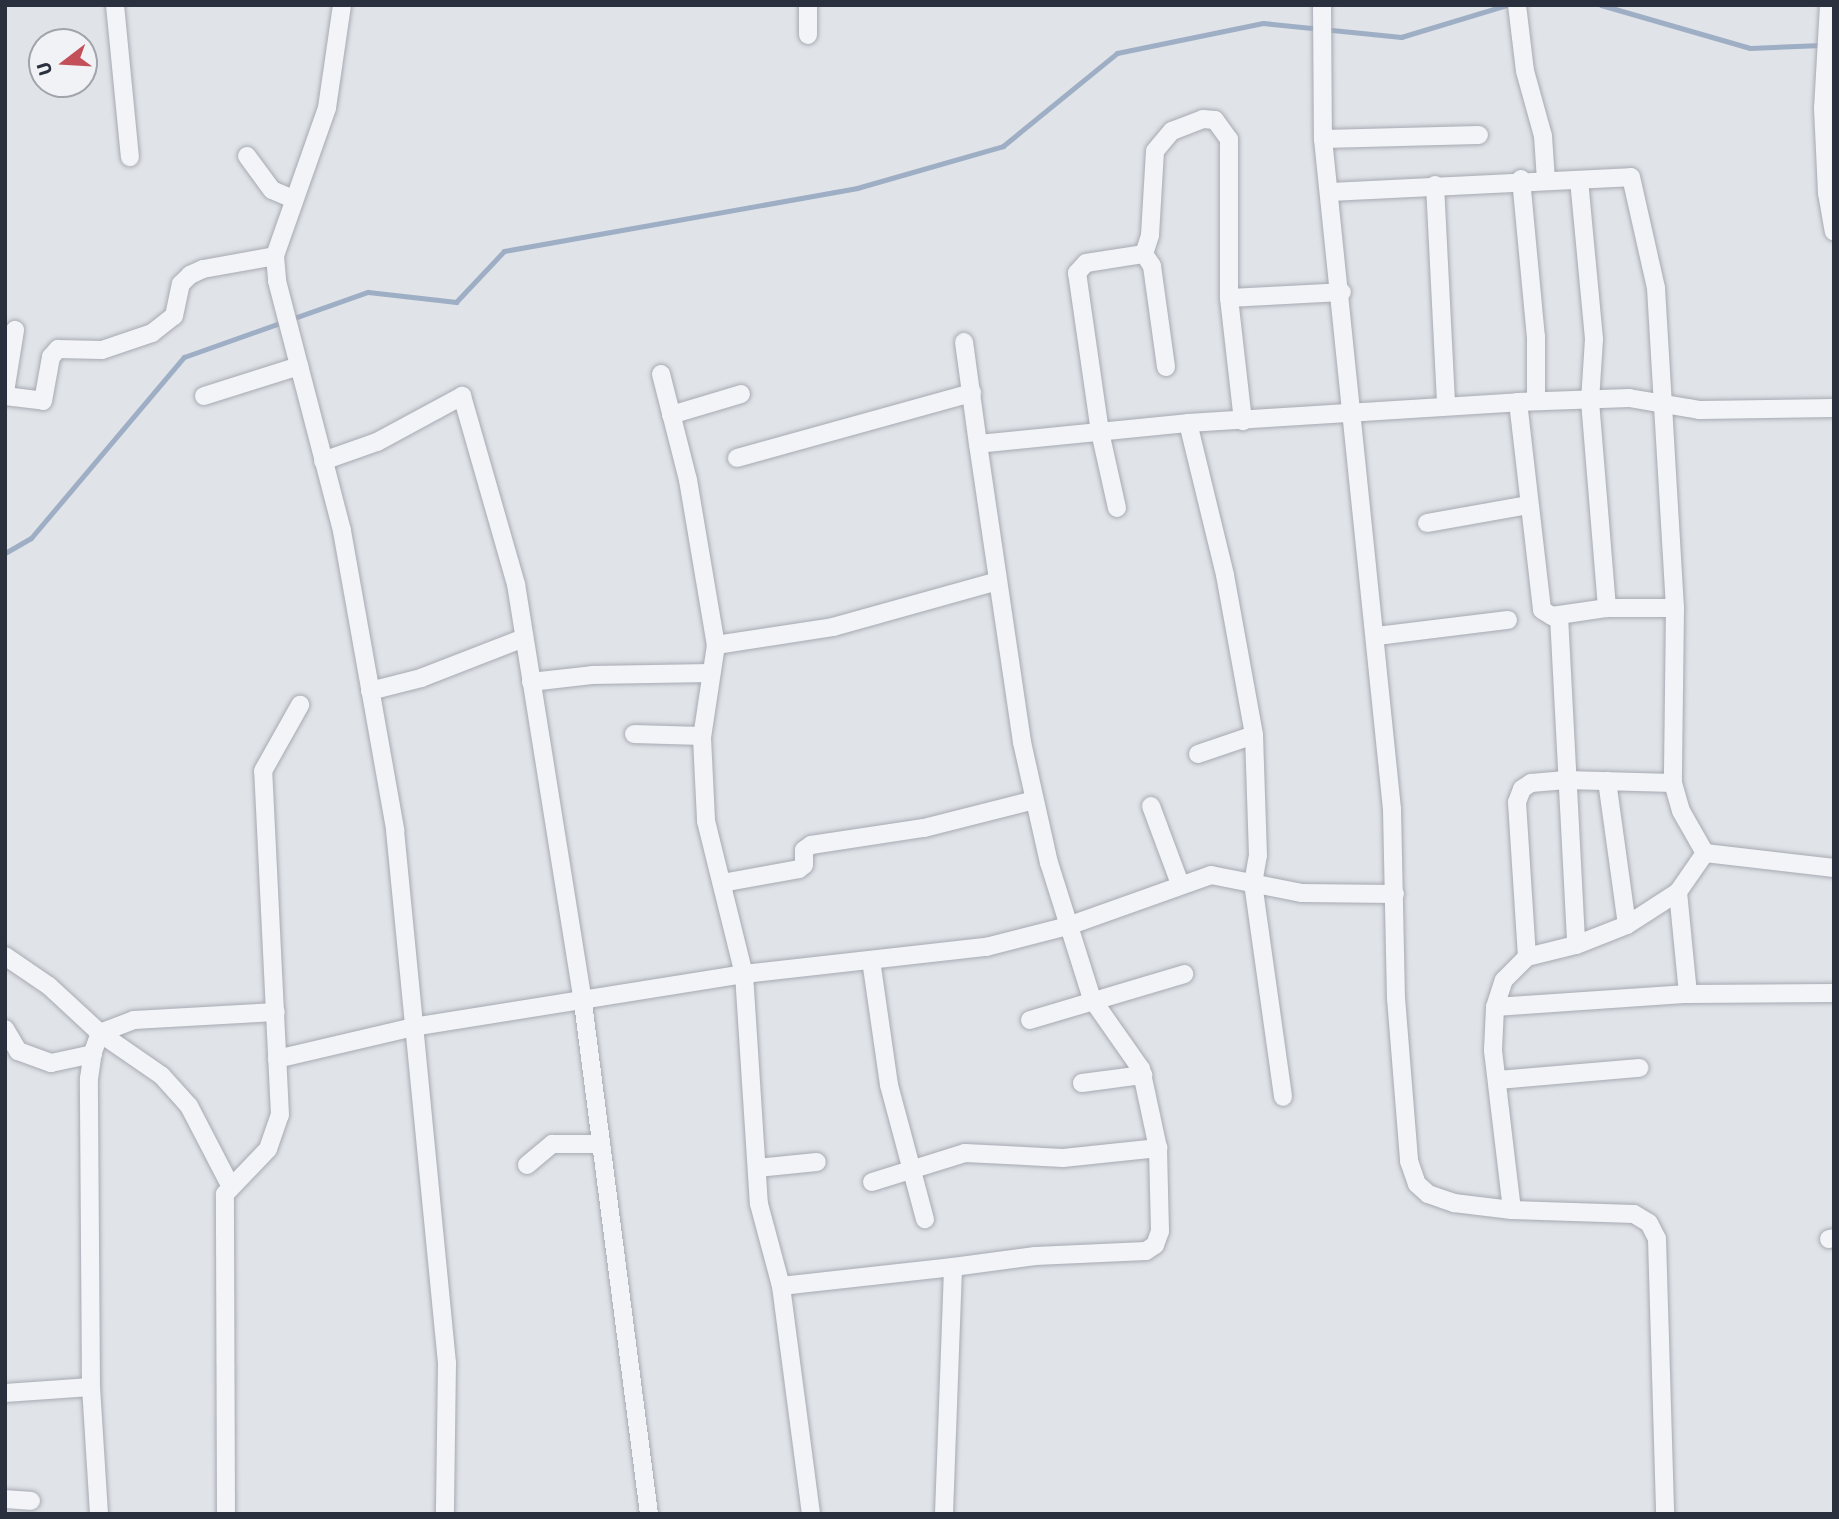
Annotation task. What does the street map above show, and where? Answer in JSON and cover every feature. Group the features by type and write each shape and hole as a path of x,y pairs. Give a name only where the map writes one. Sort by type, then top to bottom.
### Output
{"street":[{"path":"115,5 130,157"},
{"path":"342,5 327,108 293,199 275,257 283,304 342,531 395,830 447,1363 445,1514"},
{"path":"808,5 808,35"},
{"path":"1517,5 1530,87 1538,110 1546,180"},
{"path":"1829,5 1825,52 1824,150 1834,231"},
{"path":"1322,10 1323,139 1342,292 1352,414 1377,636 1395,894 1405,1139 1417,1184 1428,1194 1454,1203 1512,1210 1634,1214 1649,1223 1657,1239 1665,1514"},
{"path":"1144,254 1150,235 1155,151 1184,124 1215,120 1229,139 1229,298 1243,421"},
{"path":"1323,139 1479,135"},
{"path":"247,156 272,190 293,199"},
{"path":"1329,191 1521,179 1631,177 1656,288 1660,400 1675,608 1673,783 1689,831 1705,853 1834,868"},
{"path":"1521,179 1536,337 1536,401"},
{"path":"1579,180 1594,339 1590,401 1607,608"},
{"path":"1435,184 1446,405"},
{"path":"1144,254 1152,266 1166,367"},
{"path":"1117,508 1100,432 1077,273 1086,263 1144,254"},
{"path":"15,330 5,394 44,401 51,357 58,349 102,350 152,333 174,316 181,284 190,275 203,269 275,257"},
{"path":"1229,298 1342,292"},
{"path":"781,1286 1035,1256 1151,1250 1160,1231 1158,1148 1143,1075 1134,1055 1101,1018 1092,999 1068,926 1035,800 995,582 964,342"},
{"path":"204,396 299,366"},
{"path":"662,374 716,645 702,736 706,821 744,974 759,1204 781,1286 811,1514"},
{"path":"737,458 972,393"},
{"path":"671,415 741,394"},
{"path":"323,461 377,442 436,414 462,396 516,584 583,1003 649,1514"},
{"path":"978,444 1188,423 1536,401 1660,400 1700,410 1834,408"},
{"path":"1518,402 1540,603 1546,614 1559,616 1607,608 1675,608"},
{"path":"1188,423 1225,575 1254,735 1258,855 1253,883 1283,1097"},
{"path":"1427,523 1528,505"},
{"path":"716,645 833,627 995,582"},
{"path":"1559,616 1576,946"},
{"path":"1377,636 1508,620"},
{"path":"370,691 428,676 524,638"},
{"path":"531,682 592,675 711,673"},
{"path":"226,1514 224,1216 230,1185 268,1149 280,1115 263,771 300,705"},
{"path":"634,734 702,736"},
{"path":"1198,754 1254,735"},
{"path":"1527,957 1517,802 1522,789 1531,783 1566,780 1673,783"},
{"path":"1607,781 1627,925"},
{"path":"722,883 799,869 804,865 804,850 811,845 923,828 1035,800"},
{"path":"1151,806 1180,884"},
{"path":"1512,1210 1498,1080 1495,1007 1504,980 1527,957 1576,946 1627,925 1678,892 1705,853"},
{"path":"277,1059 413,1027 583,1003 744,974 986,947 1068,926 1180,884 1225,874 1302,893 1395,894"},
{"path":"1678,892 1688,994"},
{"path":"5,956 49,986 100,1033 162,1076 189,1106 230,1185"},
{"path":"871,960 889,1085 925,1219"},
{"path":"1030,1020 1092,999 1184,974"},
{"path":"1495,1007 1688,994 1834,993"},
{"path":"100,1033 134,1020 275,1012"},
{"path":"5,1030 18,1051 51,1063 93,1054"},
{"path":"99,1514 91,1387 89,1079 100,1033"},
{"path":"1498,1080 1639,1068"},
{"path":"1082,1083 1143,1075"},
{"path":"527,1165 552,1144 600,1144"},
{"path":"872,1182 965,1153 1063,1158 1158,1148"},
{"path":"757,1168 817,1162"},
{"path":"944,1514 953,1267"},
{"path":"5,1393 91,1387"},
{"path":"5,1500 30,1501"}],"waterway":[{"path":"5,553 31,538 184,357 368,292 456,302 504,251 857,188 1003,146 1117,53 1263,23 1401,37 1507,5"},
{"path":"1601,5 1750,48 1822,45"}]}
